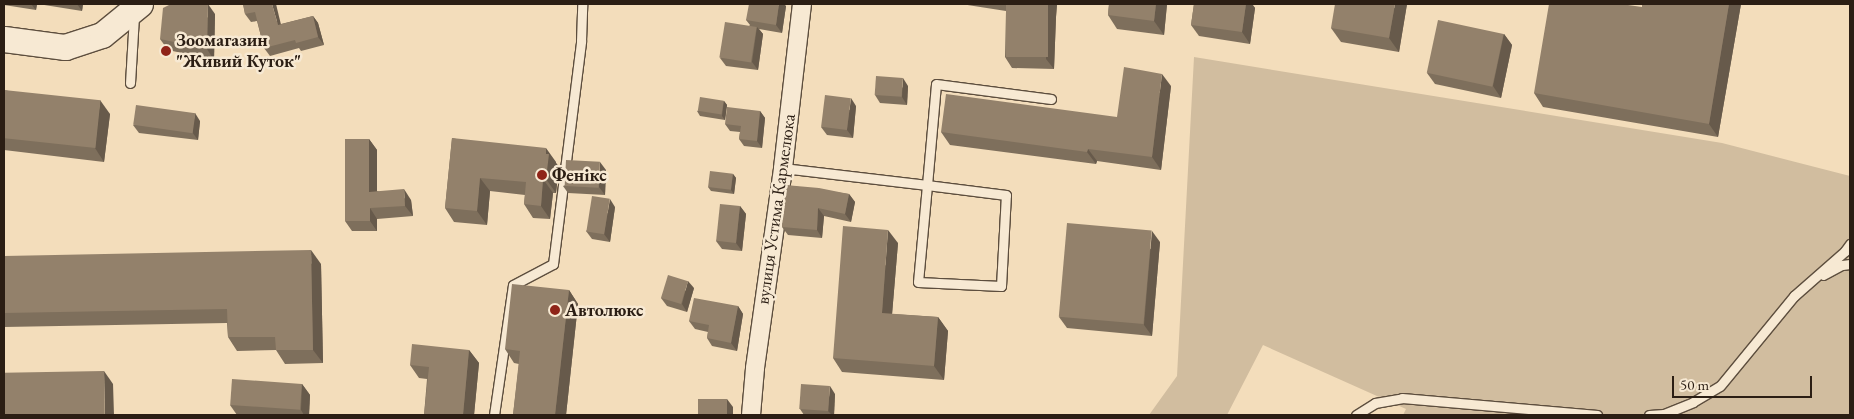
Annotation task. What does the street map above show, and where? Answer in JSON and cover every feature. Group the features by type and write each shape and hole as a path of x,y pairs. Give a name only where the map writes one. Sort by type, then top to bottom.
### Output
{"main road":[{"path":"4,39 64,46 102,35 137,5"}],"street":[{"name":"вулиця Устима Кармелюка","path":"751,415 755,368 783,168 802,4"}],"lane":[{"path":"494,415 513,285 553,264 581,40 582,4"},
{"path":"130,82 137,5"},
{"path":"783,168 927,185 1006,195 1001,286 918,282 927,185 936,84 1051,99"},
{"path":"1649,415 1664,414 1694,402 1720,386 1794,296 1850,244"},
{"path":"1813,280 1842,265 1850,264"},
{"path":"1356,415 1375,404 1402,398 1597,415"}],"shaded area":[{"path":"1194,57 1722,143 1850,176 1850,415 1403,415 1406,409 1263,345 1227,415 1149,415 1177,376"}],"building":[{"path":"171,4 208,4 207,49 160,39 163,8"},
{"path":"243,4 272,4 278,25 313,16 318,37 296,43 295,40 264,48 255,12 245,14"},
{"path":"749,4 779,4 776,25 746,20"},
{"path":"1006,4 1048,4 1048,57 1006,57"},
{"path":"1109,4 1156,4 1154,21 1108,15"},
{"path":"1194,4 1246,4 1242,32 1191,25"},
{"path":"1335,4 1395,4 1389,38 1331,28"},
{"path":"1549,4 1621,4 1642,7 1642,4 1729,4 1709,124 1534,93"},
{"path":"1438,20 1504,34 1492,87 1427,73"},
{"path":"725,22 757,27 751,63 719,58"},
{"path":"1124,67 1162,74 1152,157 1088,149 1087,152 941,132 946,94 1117,117"},
{"path":"876,76 903,78 902,97 875,95"},
{"path":"4,90 100,100 95,148 4,138"},
{"path":"825,95 851,98 847,130 821,127"},
{"path":"700,97 724,101 722,115 698,111"},
{"path":"136,105 195,113 193,133 133,125"},
{"path":"727,107 760,111 757,141 739,139 741,126 725,124"},
{"path":"452,138 546,148 546,154 549,154 546,179 543,179 541,206 524,204 526,182 480,178 477,211 445,208"},
{"path":"345,139 369,139 369,192 404,189 405,206 370,208 370,221 345,221"},
{"path":"566,160 600,162 599,188 565,186"},
{"path":"710,171 733,174 731,190 708,187"},
{"path":"785,185 819,188 849,194 845,214 818,208 817,230 782,227"},
{"path":"592,196 610,199 604,234 586,232"},
{"path":"720,204 740,206 736,243 716,241"},
{"path":"1067,223 1152,230 1143,324 1059,317"},
{"path":"843,226 888,230 882,313 938,317 934,366 833,358"},
{"path":"311,250 313,350 276,350 275,337 228,337 227,309 4,313 4,256"},
{"path":"668,275 688,281 681,304 661,298"},
{"path":"512,284 569,290 555,415 513,415 520,351 505,349"},
{"path":"694,298 738,306 731,343 707,338 709,325 689,321"},
{"path":"412,344 469,350 463,415 424,415 429,367 410,365"},
{"path":"104,371 105,415 5,415 4,373"},
{"path":"232,379 302,384 300,410 230,405"},
{"path":"801,384 830,386 828,411 799,409"},
{"path":"698,399 727,399 727,415 698,415"}],"place":[{"name":"Зоомагазин \"Живий Куток\"","path":"166,51"},
{"name":"Фенікс","path":"542,175"},
{"name":"Автолюкс","path":"555,310"}]}
